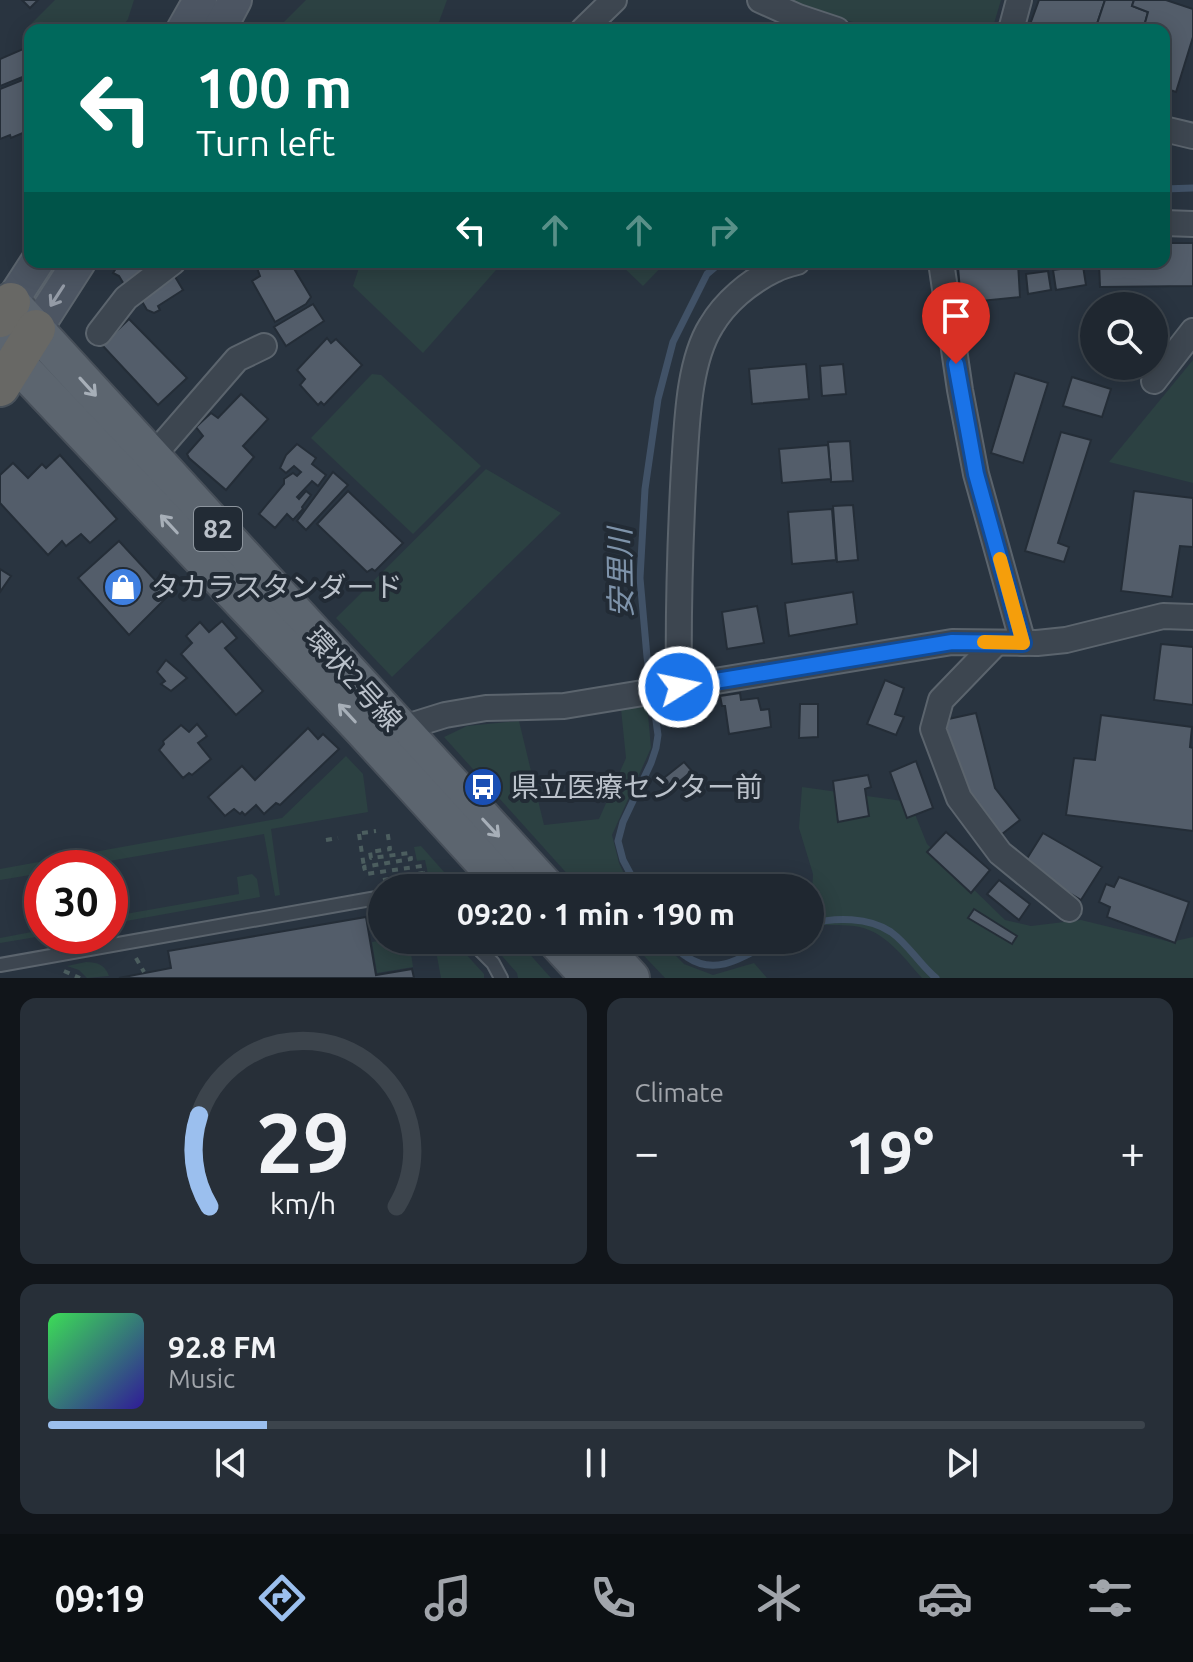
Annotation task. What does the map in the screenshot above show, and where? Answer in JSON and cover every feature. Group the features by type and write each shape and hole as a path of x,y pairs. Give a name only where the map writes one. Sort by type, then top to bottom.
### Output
{"highway":[{"path":"6,365 12,310"}],"main road":[{"path":"169,24 174,0"},
{"path":"196,24 225,10"},
{"path":"12,310 34,268"},
{"path":"12,310 71,268"},
{"name":"環状2号線","path":"12,310 152,457 534,874"},
{"name":"環状2号線","path":"6,365 350,716 494,874"},
{"path":"568,954 590,978"},
{"path":"609,954 631,978"}],"street":[{"path":"589,24 614,0"},
{"path":"760,0 819,24"},
{"path":"1013,24 1019,0"},
{"path":"1170,130 1193,136"},
{"path":"1170,223 1193,224"},
{"path":"99,333 126,298 165,268"},
{"path":"673,688 687,423 696,360 710,326 733,297 777,268"},
{"path":"942,268 976,474 1023,643"},
{"path":"1154,381 1193,331"},
{"path":"152,457 237,359 264,346"},
{"path":"400,729 445,715 486,708 564,706 952,642 1066,640 1163,616 1193,617"},
{"path":"996,643 941,700 933,729 959,798 1000,853 1069,909"}],"lane":[{"path":"0,965 368,899"},
{"path":"484,954 501,978"}],"path":[{"path":"364,867 411,859 410,853 371,858 370,852 390,849 387,829"},
{"path":"376,831 360,833 366,874 422,866 423,873 417,874"},
{"path":"326,840 338,838"}],"green space":[{"path":"55,0 134,0 124,24 31,24"},
{"path":"306,0 447,0 438,24 282,24"},
{"path":"782,0 1001,0 994,24 859,24"},
{"path":"359,268 498,268 423,353 353,286"},
{"path":"624,268 660,268 643,286"},
{"path":"1193,360 1193,483 1109,462"},
{"path":"372,374 381,375 481,466 413,534 311,438"},
{"path":"486,469 561,513 392,677 336,618"},
{"path":"647,703 651,748 612,835 624,874 567,874 444,737 467,726 519,721 544,825 599,819 626,758 621,709"},
{"path":"346,756 363,774 368,812 271,829 280,895 275,896 264,834 128,858 128,850 105,850 282,818"},
{"path":"802,787 910,802 927,844 1005,920 1031,926 1081,920 1171,942 1193,937 1193,978 922,978 875,933 854,926 824,925 824,874 813,874 799,828"},
{"path":"421,846 447,874 428,874 425,860 417,861 414,847"},
{"path":"24,865 24,876 0,880 0,869"},
{"path":"252,874 257,879 260,897 128,921 128,914 239,894 237,877"},
{"path":"24,933 24,939 0,943 0,938"},
{"path":"374,954 411,954 413,967 377,973"},
{"path":"437,954 466,954 484,974 484,978 441,978"},
{"path":"500,954 530,954 551,978 518,978"},
{"path":"642,954 674,954 684,964 713,975 754,963 767,978 665,978"},
{"path":"86,962 100,965 109,976 87,978 79,970 67,966"}],"building":[{"path":"22,0 38,0 30,8"},
{"path":"1039,0 1105,0 1097,24 1030,24"},
{"path":"1105,0 1134,0 1132,6 1148,12 1145,24 1097,24"},
{"path":"1134,0 1166,0 1193,9 1193,37 1176,92 1170,90 1170,24 1145,24 1148,12 1132,6"},
{"path":"23,49 24,76 0,86 0,59"},
{"path":"24,79 24,133 11,138 10,135 0,139 0,89"},
{"path":"1170,243 1193,243 1193,286 1100,287 1099,268 1170,268"},
{"path":"116,268 152,268 125,286 113,273"},
{"path":"257,268 294,268 311,297 306,304 275,322 252,281 260,276"},
{"path":"958,268 1018,268 1020,297 961,303"},
{"path":"1083,268 1086,285 1056,290 1053,270"},
{"path":"1048,271 1051,290 1028,294 1026,274"},
{"path":"174,275 183,290 158,306 160,310 154,313 147,310 140,298"},
{"path":"313,304 324,321 286,346 274,327"},
{"path":"129,319 187,378 158,405 102,345"},
{"path":"327,338 331,343 336,339 362,365 324,405 321,402 318,405 300,385 305,379 297,370"},
{"path":"806,364 809,399 752,404 749,369"},
{"path":"843,364 846,394 822,396 820,366"},
{"path":"1015,373 1048,383 1023,463 991,453"},
{"path":"1072,377 1111,389 1102,417 1063,406"},
{"path":"241,394 268,419 243,446 254,457 226,490 187,454 203,436 196,427 211,413 218,418"},
{"path":"1061,432 1091,440 1058,543 1069,547 1064,562 1025,551"},
{"path":"850,441 853,481 831,482 828,442"},
{"path":"297,444 316,458 312,464 326,475 318,486 312,481 297,497 299,499 306,491 311,495 293,520 287,514 275,528 259,514 284,484 284,479 301,472 294,466 286,473 280,468 286,455"},
{"path":"828,445 831,479 782,483 779,449"},
{"path":"60,455 117,519 90,543 81,534 66,546 62,541 48,555 0,503 0,475 13,463 28,478 42,464 46,468"},
{"path":"333,472 348,485 306,530 297,521"},
{"path":"348,491 403,543 375,571 367,572 317,524"},
{"path":"1134,491 1193,498 1193,547 1180,546 1172,597 1121,591"},
{"path":"853,505 858,560 837,562 833,506"},
{"path":"832,509 836,560 792,564 788,512"},
{"name":"タカラスタンダード","path":"119,541 169,595 129,635 78,578"},
{"path":"0,569 11,576 0,592"},
{"path":"853,592 857,624 789,636 785,603"},
{"path":"757,606 764,643 727,649 722,612"},
{"path":"222,621 237,638 225,648 263,691 236,715 181,654 192,643 186,636 200,622 209,632"},
{"path":"1161,644 1193,647 1193,705 1154,700"},
{"path":"166,660 187,678 171,691 161,684 165,681 157,672"},
{"path":"885,680 904,688 895,714 904,717 896,735 867,724"},
{"path":"740,693 741,700 758,698 761,710 769,709 771,727 729,734 725,706 722,706 720,696"},
{"path":"800,704 818,704 818,737 799,738"},
{"path":"976,713 995,788 1020,820 997,838 964,794 944,720"},
{"path":"1101,715 1192,727 1193,831 1066,815 1074,758 1095,760"},
{"path":"197,724 207,736 198,743 211,759 192,775 189,773 183,778 159,750 163,741 181,725 189,732"},
{"path":"308,728 318,739 323,734 339,749 280,805 276,803 264,814 256,805 245,815 234,809 225,816 208,797 242,766 255,780"},
{"path":"916,761 933,808 907,818 890,772"},
{"path":"684,762 692,771 668,791 660,781"},
{"path":"868,775 871,787 865,789 869,816 838,822 833,781"},
{"path":"946,832 990,870 971,893 927,852"},
{"path":"1043,833 1102,867 1081,900 1023,865"},
{"path":"1119,877 1189,902 1175,943 1107,917 1110,907 1099,902 1106,884 1114,887"},
{"path":"999,880 1030,904 1019,920 987,894"},
{"path":"974,909 1017,936 1012,944 968,918"},
{"path":"366,917 368,954 372,954 376,975 412,969 414,978 119,978 171,968 168,951"}],"waterway":[{"name":"安里川","path":"1170,189 1193,188"},
{"name":"安里川","path":"630,874 618,841 623,822 651,763 658,735 640,578 645,489 658,399 673,342 707,274 714,268"},
{"name":"安里川","path":"824,921 852,920 882,927 897,937 936,978"},
{"name":"安里川","path":"683,954 710,965 732,962 749,954"}],"slow traffic":[{"path":"984,642 1023,643 1000,559"}],"place":[{"name":"タカラスタンダード","path":"123,587"},
{"name":"県立医療センター前","path":"483,787"}],"route":[{"path":"679,687 952,642 1023,643 976,474 956,364"}]}
